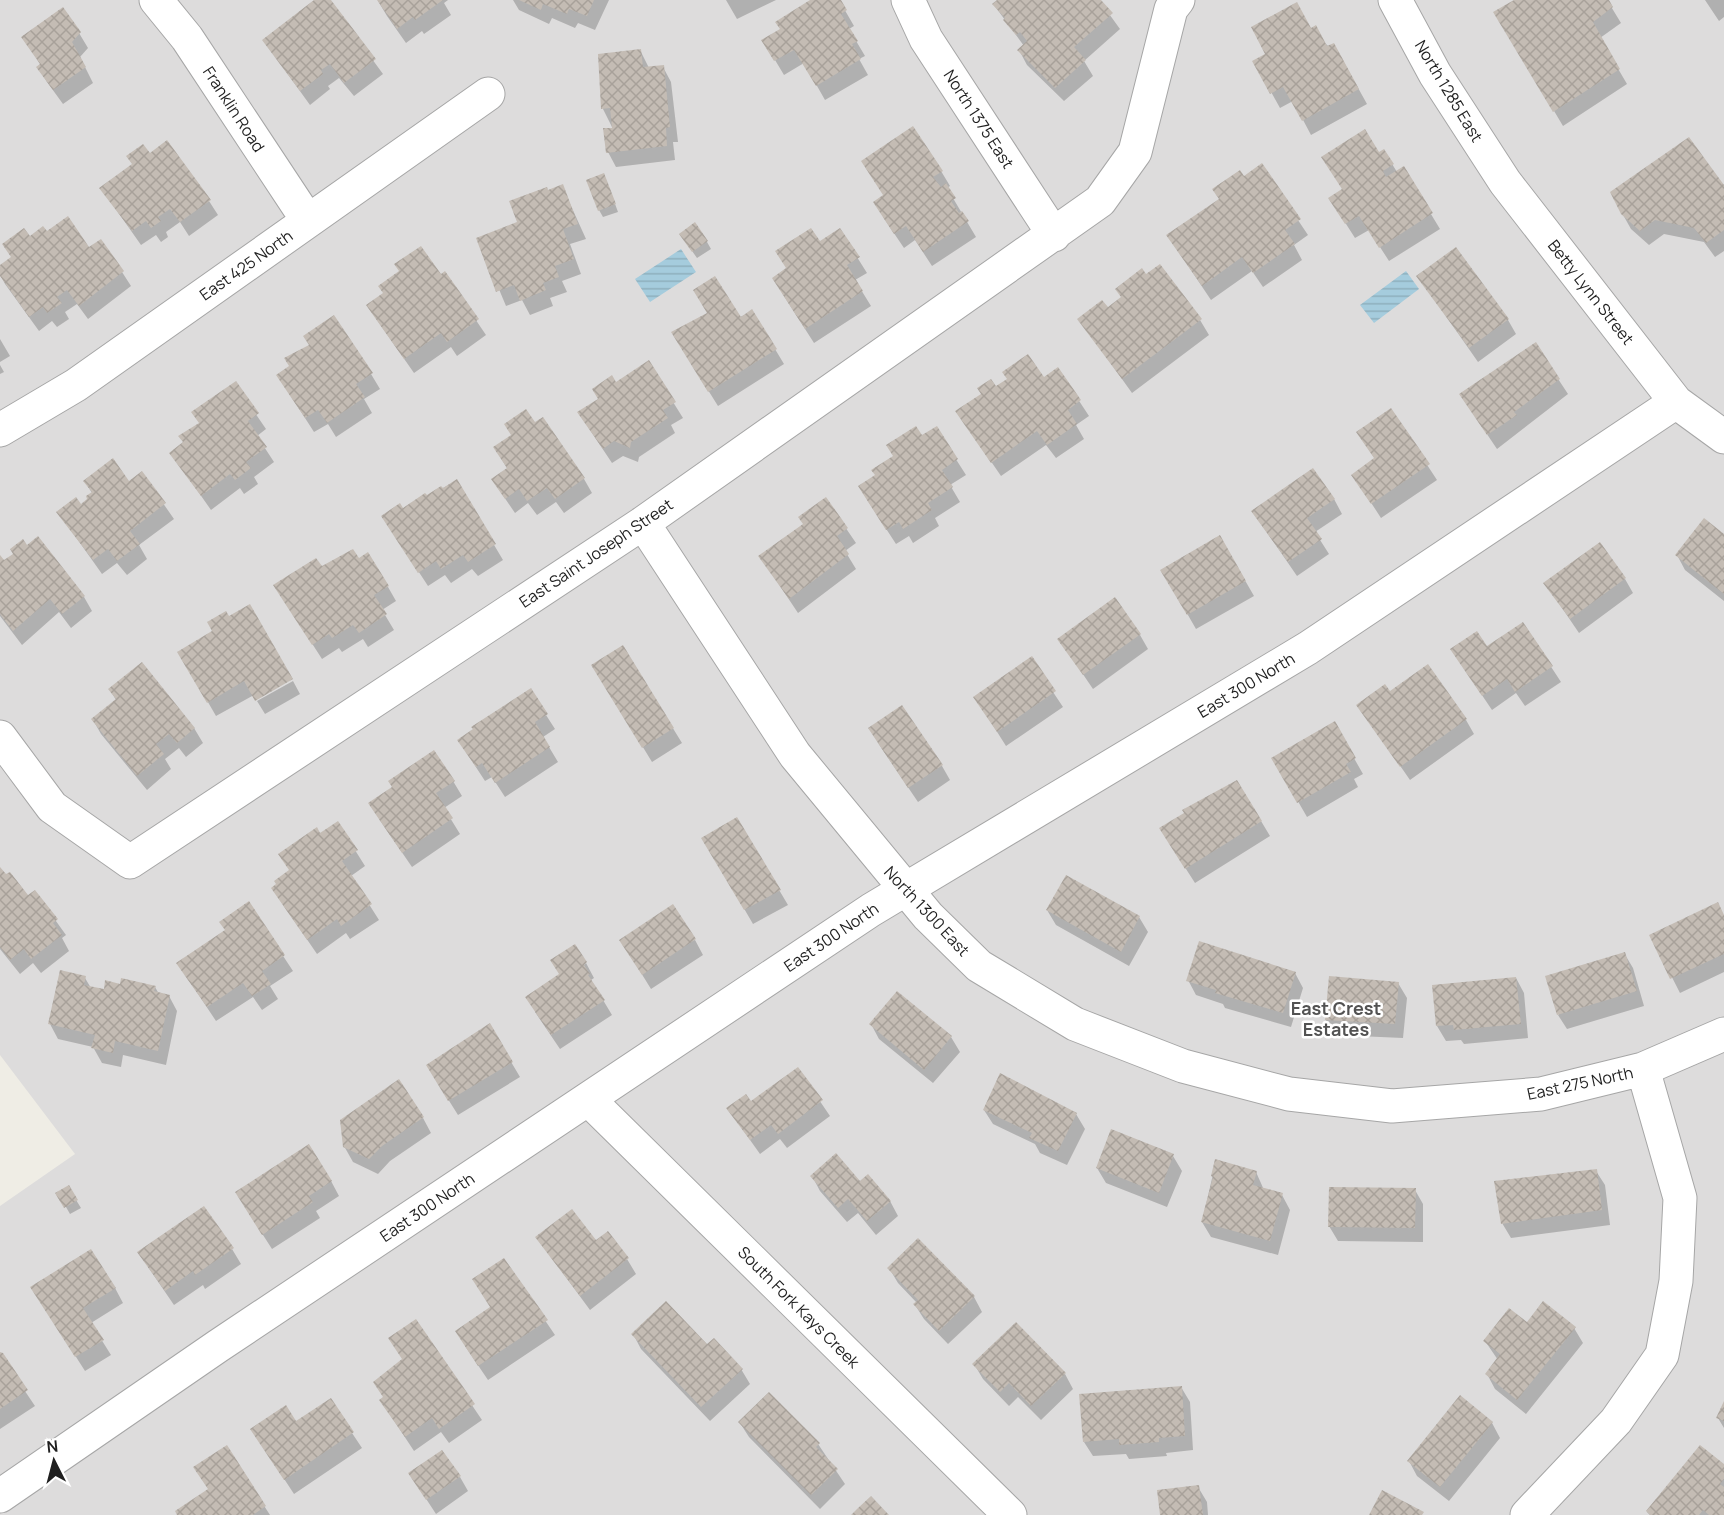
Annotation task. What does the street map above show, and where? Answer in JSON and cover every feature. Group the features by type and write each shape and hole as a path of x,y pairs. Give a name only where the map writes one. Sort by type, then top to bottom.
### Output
{"street":[{"name":"Franklin Road","path":"156,0 187,38 308,222"},
{"name":"North 1375 East","path":"908,0 927,39 1054,235"},
{"name":"East Saint Joseph Street","path":"0,737 52,807 130,862 643,522 1100,201 1135,152 1171,9 1178,0"},
{"name":"North 1285 East","path":"1395,0 1435,74 1505,182"},
{"name":"East 425 North","path":"0,430 76,385 488,94"},
{"name":"Betty Lynn Street","path":"1505,182 1676,402 1724,437"},
{"name":"East 300 North","path":"0,1496 218,1346 904,889 1308,648 1676,402"},
{"name":"North 1300 East","path":"643,522 795,755 904,889 979,966 1075,1024 1183,1066 1289,1094 1392,1106"},
{"name":"East 275 North","path":"1392,1106 1541,1094 1643,1069 1724,1034"},
{"path":"1527,1515 1616,1420 1662,1355 1676,1281 1680,1198 1643,1069"},
{"name":"South Fork Kays Creek","path":"589,1100 1010,1515"}],"shaded area":[{"path":"0,0 1724,0 1724,1515 0,1515 0,1206 75,1154 0,1055"}],"water":[{"path":"681,249 696,272 650,302 635,279"},
{"path":"1406,271 1419,289 1374,323 1360,305"}],"building":[{"path":"314,0 331,0 376,59 344,83 330,64 321,70 323,74 300,91 262,40"},
{"path":"377,0 443,0 415,20 413,17 397,29"},
{"path":"519,0 594,0 587,16 569,9 567,14 543,4 541,10"},
{"path":"810,0 841,0 847,10 841,14 858,41 852,44 861,59 816,86 794,50 774,61 761,40 780,29 775,22"},
{"path":"997,0 1101,0 1113,13 1074,47 1086,60 1055,88 1017,50 1027,41 1020,32 1016,35 1003,20 1005,18 992,4"},
{"path":"1514,0 1609,0 1613,7 1593,22 1620,69 1553,112 1493,12"},
{"path":"1297,2 1311,28 1316,25 1327,46 1334,43 1359,89 1302,121 1283,87 1270,94 1252,61 1265,54 1251,27"},
{"path":"63,7 81,32 72,42 86,67 53,90 36,67 40,64 21,37"},
{"path":"641,49 643,67 664,65 670,127 666,128 667,146 606,153 603,128 612,128 610,108 601,109 598,54"},
{"path":"913,126 943,171 933,177 941,187 946,183 956,198 951,201 959,213 962,211 969,221 923,252 906,226 894,234 873,202 883,195 861,161"},
{"path":"1365,129 1379,152 1384,149 1394,164 1383,171 1386,177 1404,166 1433,213 1379,248 1359,216 1345,224 1328,198 1342,189 1321,157"},
{"path":"1689,137 1724,185 1724,230 1706,243 1694,228 1655,220 1640,231 1621,214 1610,192"},
{"path":"167,140 211,200 180,222 170,209 158,217 161,221 151,228 146,221 132,231 99,188 132,164 126,156 143,144 150,153"},
{"path":"1262,163 1301,219 1285,230 1295,244 1253,273 1242,257 1202,286 1166,235 1219,199 1212,189 1240,170 1244,176"},
{"path":"604,173 616,204 598,211 586,180"},
{"path":"563,184 578,224 563,229 574,259 555,266 559,277 543,283 546,290 520,301 514,285 496,292 476,238 517,222 509,201 547,187 548,190"},
{"path":"68,216 89,247 101,239 124,271 79,306 67,290 57,297 62,303 47,313 43,307 29,317 0,276 0,265 11,257 2,244 24,228 30,236 43,226 47,231"},
{"path":"695,222 708,241 692,252 679,234"},
{"path":"811,228 820,241 840,228 860,257 847,265 863,291 805,329 772,278 786,268 775,251"},
{"path":"421,246 441,274 445,271 479,319 447,342 441,333 404,359 366,305 383,293 378,286 399,271 394,264"},
{"path":"1456,247 1509,319 1469,348 1416,276"},
{"path":"1160,264 1202,319 1122,379 1077,319 1102,300 1108,307 1121,297 1115,289 1142,268 1146,274"},
{"path":"715,276 741,317 752,309 777,349 708,392 671,332 707,313 693,290"},
{"path":"334,315 373,373 356,384 365,397 327,423 318,410 305,418 276,375 289,366 284,358 309,345 303,336"},
{"path":"1536,342 1560,379 1514,412 1517,415 1487,435 1459,394"},
{"path":"1028,354 1044,377 1058,367 1081,400 1068,410 1077,424 1047,445 1037,431 991,463 955,411 981,394 977,388 991,379 996,386 1007,379 1002,372"},
{"path":"649,360 676,402 663,410 668,418 631,442 630,448 614,441 603,449 577,412 598,399 592,389 612,375 616,382"},
{"path":"236,381 259,413 248,421 267,447 246,462 251,468 235,480 230,474 201,496 169,453 183,442 178,436 199,423 191,412"},
{"path":"1391,408 1430,464 1371,504 1351,475 1374,458 1356,432"},
{"path":"526,409 535,422 543,417 585,478 555,499 547,488 527,501 519,489 505,499 491,479 507,468 493,447 511,435 504,424"},
{"path":"916,426 922,435 937,426 958,459 942,470 953,487 928,503 932,510 903,529 899,522 886,530 858,486 875,475 871,470 893,456 886,445"},
{"path":"113,458 129,481 142,471 166,503 130,531 140,544 117,561 108,549 93,560 56,512 76,497 81,504 87,499 86,496 92,492 83,481"},
{"path":"1313,468 1335,499 1307,518 1322,539 1288,562 1251,511"},
{"path":"457,479 496,544 468,562 463,555 441,569 436,561 418,573 381,516 400,503 403,508 425,493 427,495 441,486 443,488"},
{"path":"826,497 848,528 837,536 849,554 789,599 758,556 803,524 798,517"},
{"path":"1704,518 1724,534 1724,594 1675,555"},
{"path":"1220,535 1246,581 1187,615 1160,570"},
{"path":"38,536 85,596 62,614 50,599 13,631 0,614 0,555 4,560 13,554 10,549 23,539 27,545"},
{"path":"1600,542 1626,578 1570,619 1543,583"},
{"path":"353,549 359,558 368,552 389,586 374,595 387,614 359,633 353,625 332,638 329,634 312,645 273,585 316,558 322,566"},
{"path":"1115,597 1141,634 1083,675 1057,639"},
{"path":"250,604 293,679 255,701 244,681 207,703 177,652 212,631 207,622 226,611 229,616"},
{"path":"1523,622 1553,666 1515,692 1507,679 1482,696 1450,649 1477,631 1487,646"},
{"path":"623,645 674,728 642,748 591,665"},
{"path":"1032,656 1056,691 997,732 973,697"},
{"path":"142,662 195,728 177,743 169,734 156,744 164,754 137,776 91,719 116,699 108,689"},
{"path":"1428,664 1467,719 1400,767 1356,705 1385,684 1390,691"},
{"path":"531,688 548,714 535,722 550,747 495,783 482,763 476,767 457,740 473,729 471,727"},
{"path":"902,705 943,765 908,788 868,728"},
{"path":"1335,721 1356,758 1346,764 1351,772 1297,803 1271,758"},
{"path":"434,750 455,781 436,793 453,818 402,853 368,803 392,787 388,781"},
{"path":"1237,780 1262,821 1185,869 1159,828 1184,813 1182,810"},
{"path":"737,817 781,890 744,910 701,838"},
{"path":"338,821 358,850 342,861 372,904 341,926 337,919 307,940 271,888 276,884 274,881 289,870 278,854 317,827 320,833"},
{"path":"0,867 6,874 10,872 28,895 35,890 58,919 53,923 62,935 31,959 24,949 10,960 0,947"},
{"path":"1066,875 1140,916 1121,952 1046,910"},
{"path":"249,901 285,955 262,971 271,984 252,996 243,983 207,1007 176,963 225,930 219,922"},
{"path":"1718,902 1724,915 1724,954 1670,979 1649,935"},
{"path":"673,904 696,939 642,975 619,940"},
{"path":"1199,941 1296,972 1283,1013 1215,993 1216,990 1186,981"},
{"path":"575,944 587,962 584,965 590,974 588,975 605,1000 551,1035 525,997 559,974 550,960"},
{"path":"1625,952 1637,991 1557,1015 1545,976"},
{"path":"60,970 86,976 84,985 104,989 105,980 120,984 121,978 156,986 154,991 170,995 158,1051 115,1041 113,1053 91,1048 95,1035 48,1024"},
{"path":"1329,976 1399,982 1395,1024 1325,1020"},
{"path":"1516,977 1521,1024 1454,1030 1453,1025 1436,1026 1432,985"},
{"path":"897,991 952,1036 924,1070 869,1024"},
{"path":"490,1023 513,1062 448,1101 426,1065"},
{"path":"798,1067 823,1100 778,1134 771,1125 750,1140 726,1108 746,1094 751,1101"},
{"path":"1000,1073 1077,1113 1058,1151 1029,1138 1032,1133 983,1110"},
{"path":"399,1079 424,1117 382,1146 369,1159 343,1147 340,1120"},
{"path":"1111,1129 1174,1154 1159,1193 1096,1168"},
{"path":"309,1144 332,1181 309,1196 313,1202 262,1235 235,1192"},
{"path":"836,1153 860,1181 868,1174 891,1201 867,1221 848,1199 838,1208 810,1176"},
{"path":"1215,1159 1257,1171 1253,1185 1283,1193 1270,1241 1201,1222 1213,1177 1211,1176"},
{"path":"1597,1169 1602,1210 1501,1224 1494,1181"},
{"path":"69,1185 78,1200 64,1208 55,1193"},
{"path":"1329,1187 1416,1188 1415,1228 1328,1227"},
{"path":"204,1206 234,1248 195,1275 193,1271 165,1291 137,1252"},
{"path":"572,1209 596,1240 608,1231 629,1258 580,1296 535,1237"},
{"path":"918,1238 975,1296 939,1331 913,1304 918,1300 887,1268"},
{"path":"91,1249 116,1288 83,1308 104,1340 75,1357 30,1287"},
{"path":"504,1258 548,1320 478,1366 455,1331 490,1307 472,1279"},
{"path":"666,1301 707,1344 714,1338 743,1369 701,1407 631,1334"},
{"path":"1543,1301 1576,1327 1517,1400 1485,1374 1500,1354 1483,1341 1509,1308 1527,1322"},
{"path":"416,1319 475,1404 439,1429 432,1418 405,1437 379,1400 383,1397 373,1382 402,1359 388,1338"},
{"path":"1016,1322 1066,1373 1031,1406 1009,1383 1000,1392 972,1364"},
{"path":"0,1352 3,1353 28,1390 0,1409"},
{"path":"1182,1386 1185,1436 1159,1438 1159,1442 1119,1445 1119,1439 1083,1442 1079,1394"},
{"path":"769,1392 820,1443 816,1447 838,1469 811,1495 738,1422"},
{"path":"1460,1395 1493,1422 1440,1487 1407,1461"},
{"path":"331,1398 354,1432 284,1480 250,1429 286,1405 296,1421"},
{"path":"1724,1401 1724,1421 1716,1418"},
{"path":"227,1445 266,1506 253,1515 177,1515 175,1511 208,1489 193,1467"},
{"path":"1700,1445 1724,1464 1724,1479 1720,1484 1724,1487 1724,1515 1709,1515 1703,1510 1699,1515 1650,1515 1646,1511"},
{"path":"442,1450 461,1476 426,1500 408,1473"},
{"path":"1199,1485 1203,1515 1160,1515 1157,1490"},
{"path":"1382,1490 1424,1512 1422,1515 1369,1515"},
{"path":"871,1496 889,1515 851,1515 857,1509"}],"district":[{"name":"East Crest Estates","path":"1336,1018"}]}
